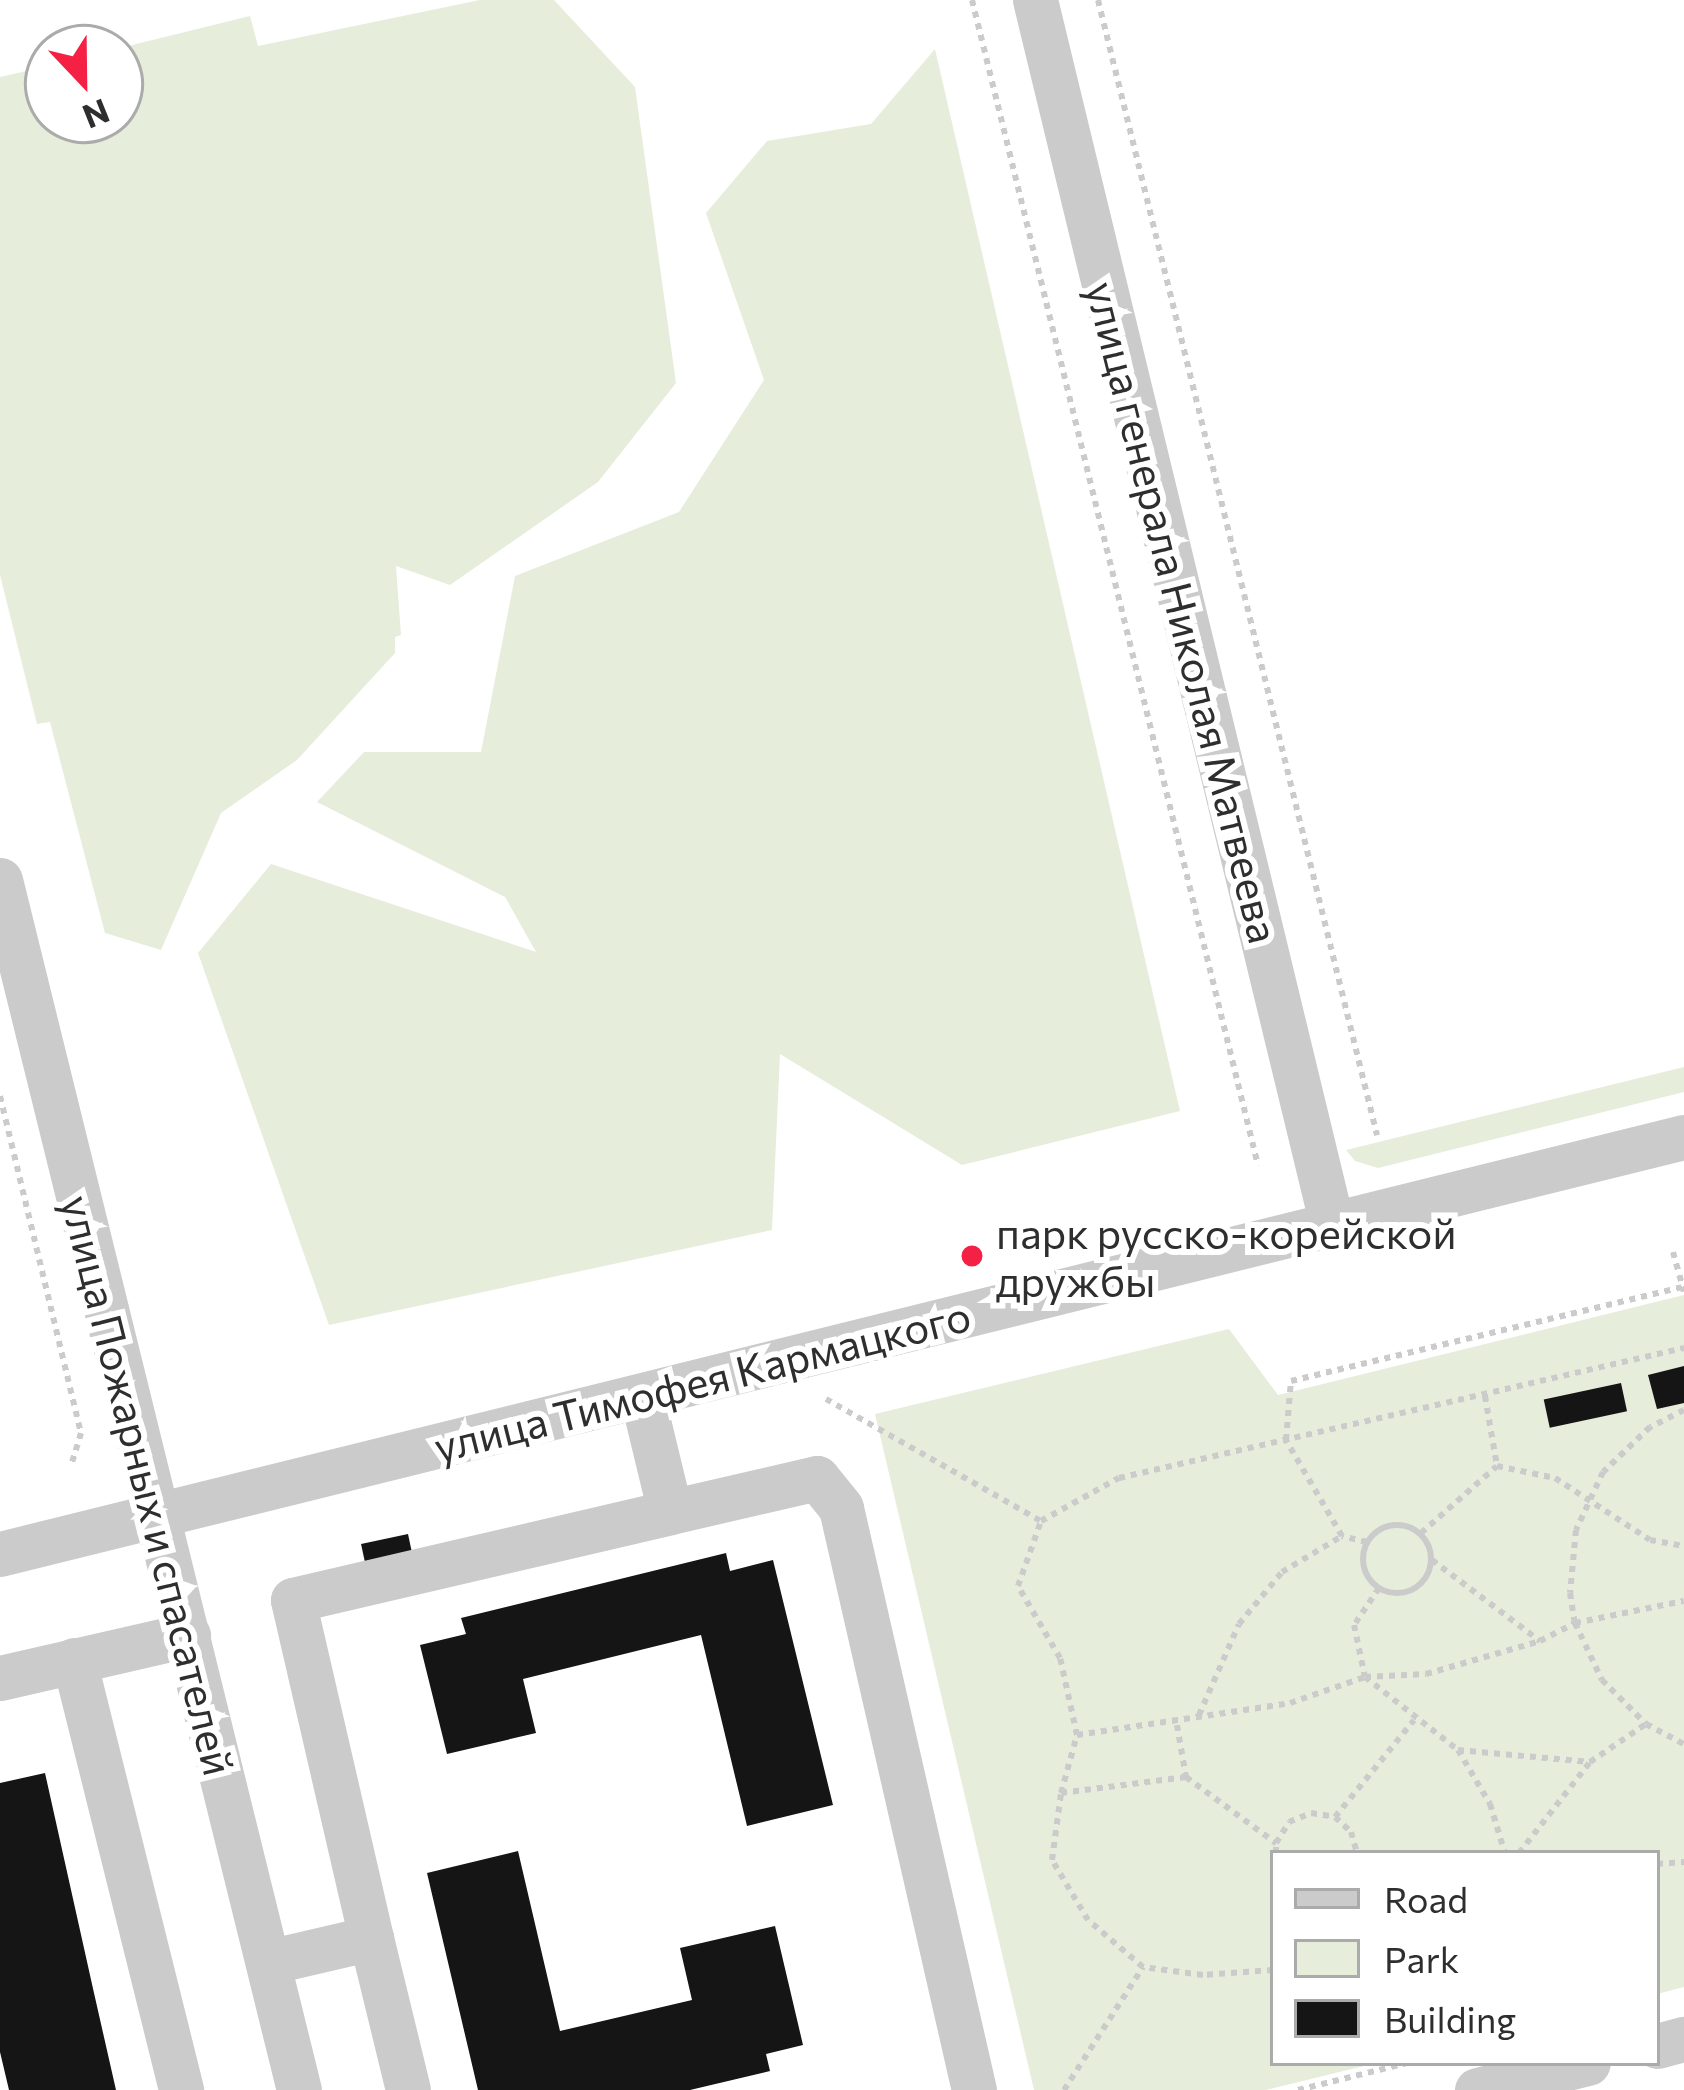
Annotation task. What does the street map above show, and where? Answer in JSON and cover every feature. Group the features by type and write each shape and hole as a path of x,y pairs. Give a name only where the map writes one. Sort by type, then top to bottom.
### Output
{"street":[{"name":"улица генерала Николая Матвеева","path":"1035,0 1332,1225"},
{"name":"улица Пожарных и спасателей","path":"0,880 299,2090"},
{"name":"улица Тимофея Кармацкого","path":"0,1555 1684,1137"},
{"path":"642,1396 670,1512"},
{"path":"408,2090 292,1600 818,1478 841,1508 974,2090"},
{"path":"0,1678 188,1635"},
{"path":"74,1660 181,2090"},
{"path":"268,1962 371,1938"},
{"path":"1477,2090 1576,2066"}],"path":[{"path":"972,0 1258,1165"},
{"path":"1098,0 1377,1135"},
{"path":"0,1096 81,1432 72,1463"},
{"path":"1342,1536 1286,1440 1291,1381 1684,1289 1673,1252"},
{"path":"1270,1970 1203,1975 1144,1967 1088,1920 1052,1861 1060,1793 1077,1736 1060,1658 1018,1586 1041,1521 1119,1478 1684,1348"},
{"path":"1485,1396 1497,1466"},
{"path":"826,1399 1041,1521"},
{"path":"1684,1410 1624,1448 1587,1501 1570,1561 1576,1623 1602,1680 1646,1724 1684,1744"},
{"path":"1497,1466 1555,1478 1650,1540 1684,1546"},
{"path":"1421,1533 1497,1466"},
{"path":"1432,1560 1426,1577 1414,1589 1396,1593 1379,1588 1367,1576 1363,1559 1367,1542 1382,1528 1402,1525 1421,1533 1432,1560 1540,1641"},
{"path":"1199,1716 1239,1624 1282,1572 1342,1536 1367,1542"},
{"path":"1379,1588 1354,1624 1365,1677 1458,1750 1490,1804 1504,1850"},
{"path":"1077,1736 1290,1703 1365,1677 1426,1675 1540,1641 1576,1623 1684,1601"},
{"path":"1335,1817 1414,1720"},
{"path":"1176,1723 1186,1777 1276,1843"},
{"path":"1520,1850 1524,1839 1590,1762 1646,1724"},
{"path":"1458,1750 1590,1762"},
{"path":"1060,1793 1186,1777"},
{"path":"1276,1850 1289,1822 1311,1813 1335,1817 1351,1832 1356,1850"},
{"path":"1064,2090 1144,1967"},
{"path":"1298,2090 1395,2066"}],"green space":[{"path":"480,0 554,0 635,87 676,383 598,482 450,585 396,566 401,635 395,637 395,653 297,760 221,813 161,950 105,933 50,722 37,724 0,575 0,77 24,72 24,144 144,144 144,42 250,16 258,46"},
{"path":"935,49 1180,1111 962,1165 780,1054 772,1230 329,1325 198,953 271,864 536,952 505,897 317,802 364,752 481,752 515,576 679,512 764,380 706,213 767,141 871,124"},
{"path":"1684,1067 1684,1092 1378,1168 1355,1161 1346,1150"},
{"path":"1684,1295 1684,1987 1660,1993 1660,1850 1270,1850 1270,2066 1364,2066 1266,2090 1034,2090 875,1414 1229,1329 1278,1395"}],"building":[{"path":"1684,1366 1684,1403 1657,1409 1648,1375"},
{"path":"1621,1383 1627,1411 1550,1428 1544,1399"},
{"path":"408,1534 414,1562 367,1572 361,1544"},
{"path":"726,1553 730,1571 773,1560 833,1805 747,1826 701,1635 523,1679 536,1733 447,1754 420,1645 466,1634 461,1618"},
{"path":"45,1773 116,2090 9,2090 0,2052 0,1783"},
{"path":"518,1851 560,2031 692,2000 680,1948 775,1926 803,2045 766,2054 770,2071 690,2090 478,2090 427,1873"}],"place":[{"name":"парк русско-корейской дружбы","path":"972,1256"}]}
